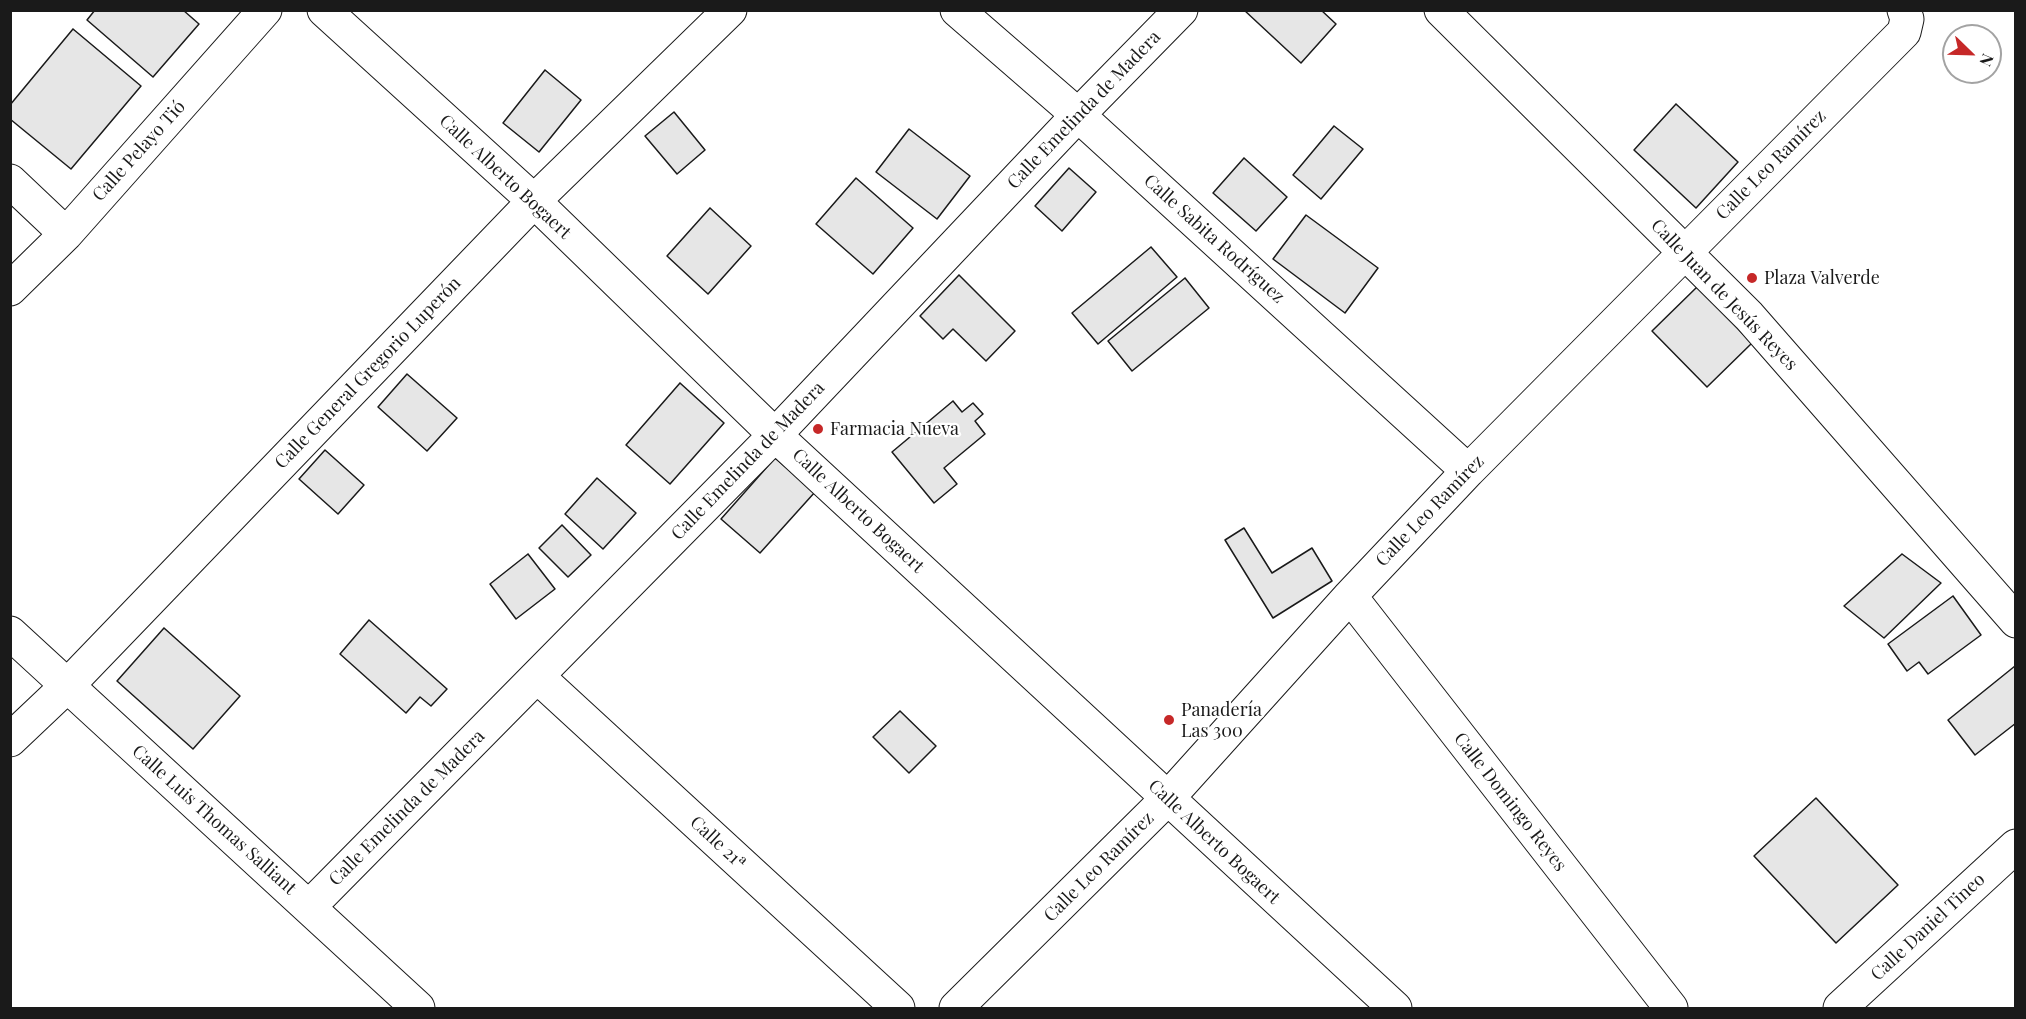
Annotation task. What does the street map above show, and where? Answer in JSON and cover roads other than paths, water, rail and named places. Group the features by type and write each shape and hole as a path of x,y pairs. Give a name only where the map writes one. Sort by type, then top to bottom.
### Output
{"street":[{"name":"Calle Pelayo Tió","path":"10,289 66,234 265,10"},
{"name":"Calle Alberto Bogaert","path":"324,10 534,201 775,435 1395,1008"},
{"name":"Calle General Gregorio Luperón","path":"10,740 67,686 534,201 730,10"},
{"name":"Calle Sabita Rodríguez","path":"957,10 1078,115 1468,471"},
{"name":"Calle Emelinda de Madera","path":"309,907 775,435 1078,115 1181,10"},
{"name":"Calle Juan de Jesús Reyes","path":"1441,10 1749,316 2016,621"},
{"name":"Calle Leo Ramírez","path":"956,1008 1167,799 1350,596 1468,471 1904,32 1906,15"},
{"path":"10,181 66,234"},
{"name":"Calle Domingo Reyes","path":"1350,596 1671,1008"},
{"name":"Calle Luis Thomas Salliant","path":"10,633 418,1008"},
{"name":"Calle 21ª","path":"538,677 898,1008"},
{"name":"Calle Daniel Tineo","path":"1840,1008 2016,846"}],"place":[{"name":"Plaza Valverde","path":"1752,278"},
{"name":"Farmacia Nueva","path":"818,429"},
{"name":"Panadería Las 300","path":"1169,720"}]}
